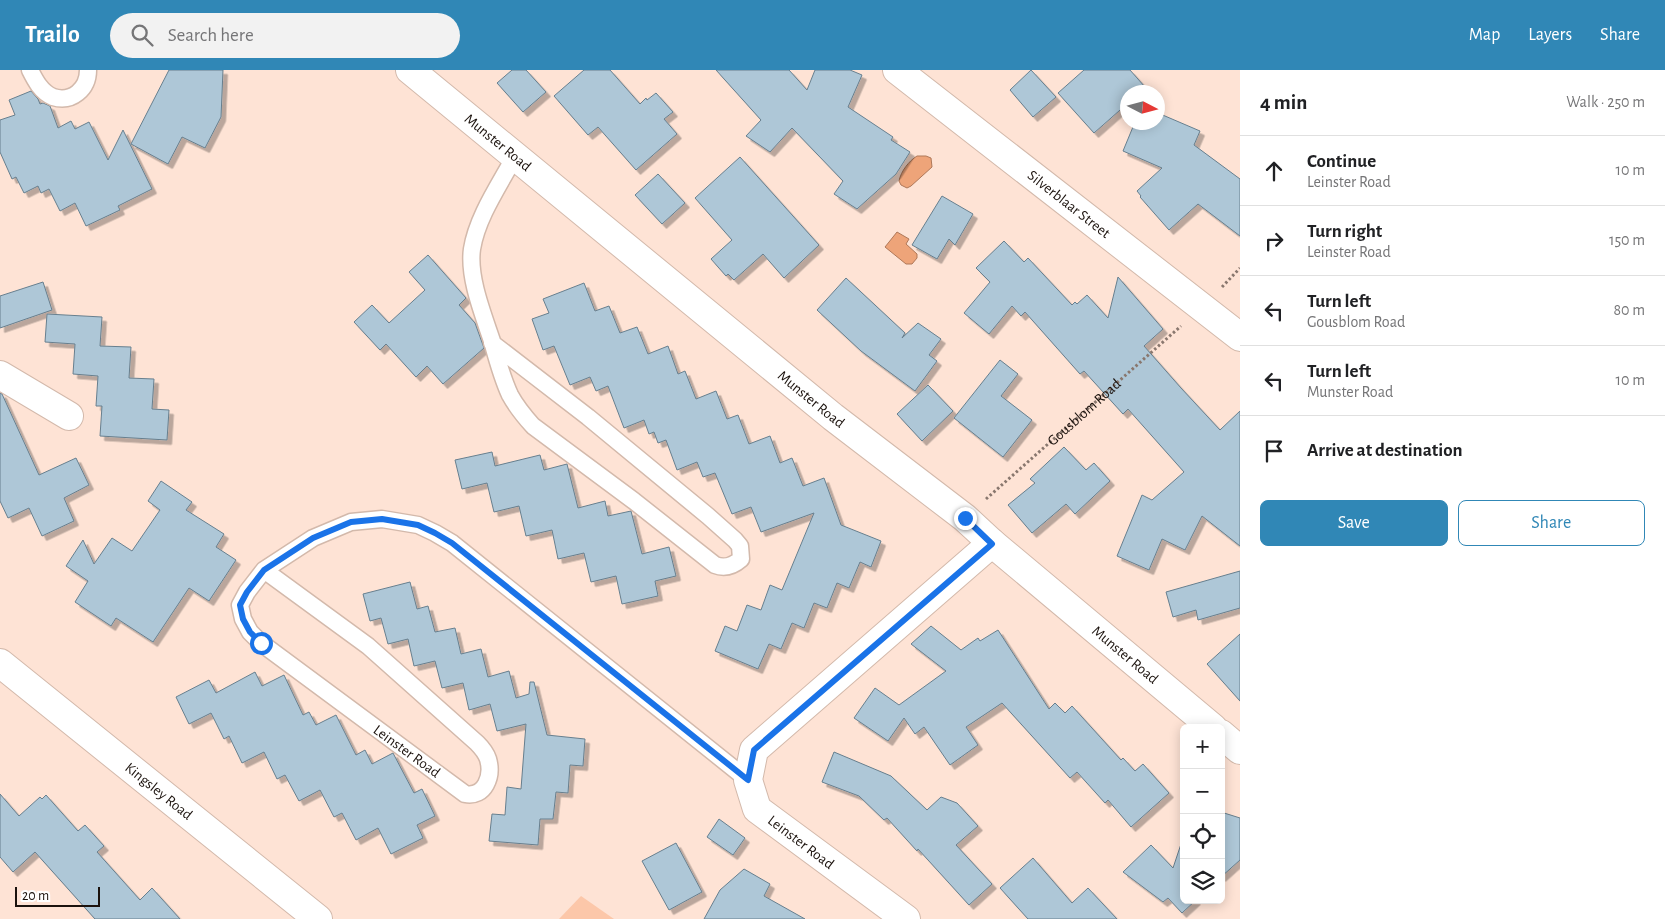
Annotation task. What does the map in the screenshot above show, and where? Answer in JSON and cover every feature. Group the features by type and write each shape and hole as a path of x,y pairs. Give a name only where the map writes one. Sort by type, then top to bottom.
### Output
{"street":[{"name":"Munster Road","path":"410,70 826,411 965,518 992,544 1208,724"},
{"name":"Silverblaar Street","path":"897,70 1240,337"},
{"path":"0,375 69,416"},
{"path":"748,780 754,750 992,544"},
{"name":"Kingsley Road","path":"0,663 318,919"},
{"path":"1225,737 1240,750"},
{"name":"Leinster Road","path":"748,780 756,808 906,919"}],"lane":[{"path":"30,70 35,81 44,90 52,96 62,98 72,97 80,92 85,85 88,70"},
{"path":"492,343 588,417 708,516 740,546 741,558 729,566 721,567 714,565 634,501 533,426 520,411 510,395 492,343 472,270 472,249 479,224 515,156"},
{"name":"Leinster Road","path":"264,570 368,646 486,753 490,771 484,788 478,793 465,794 261,643 250,632 243,619 240,605 247,592 264,570 313,538 351,522 382,519 418,525 452,543 748,780"}],"path":[{"path":"1232,275 1240,268"},
{"name":"Gousblom Road","path":"965,518 1203,307"}],"shaded area":[{"path":"917,156 931,158 932,167 907,188 901,185 900,177 906,167"},
{"path":"897,232 909,239 906,244 917,254 917,258 912,264 906,264 885,247"},
{"path":"581,896 614,919 559,919"}],"building":[{"path":"169,70 223,70 221,117 205,148 182,137 168,164 131,144"},
{"path":"512,70 526,70 546,92 523,112 497,83"},
{"path":"584,70 610,70 640,104 646,98 647,100 656,93 673,112 664,119 677,134 636,170 598,127 588,135 554,96"},
{"path":"716,70 789,70 807,90 815,70 850,70 862,75 848,107 893,137 891,140 910,152 896,174 857,209 834,194 843,181 792,128 770,152 746,136 761,120"},
{"path":"1031,70 1056,97 1033,117 1010,90"},
{"path":"1084,70 1130,70 1143,85 1120,85 1120,110 1094,133 1058,93"},
{"path":"31,91 40,104 43,103 50,106 58,128 71,121 75,129 89,122 108,160 123,130 152,189 118,206 120,210 86,226 75,203 60,211 49,189 41,193 38,186 24,193 16,177 12,179 0,152 0,120 15,115 9,100"},
{"path":"1165,116 1200,131 1194,145 1240,179 1240,236 1198,204 1169,230 1137,191 1162,168 1123,151 1132,130 1165,130"},
{"path":"740,157 819,245 784,278 763,254 734,280 728,274 726,276 711,259 732,240 695,198"},
{"path":"658,174 685,203 662,224 635,195"},
{"path":"942,196 973,214 955,245 949,239 937,259 912,245"},
{"path":"1004,241 1024,262 1028,258 1072,305 1075,302 1077,304 1087,295 1108,318 1118,277 1163,329 1144,346 1181,388 1220,430 1240,411 1240,546 1202,516 1185,550 1162,539 1149,570 1117,556 1142,495 1152,500 1184,472 1128,409 1123,414 1084,371 1080,374 1025,312 1021,316 1012,306 989,334 964,313 990,282 976,268"},
{"path":"428,255 466,298 459,305 475,323 484,348 443,384 427,366 416,377 386,344 380,350 354,322 372,305 389,323 425,290 409,272"},
{"path":"846,278 905,333 902,338 918,323 941,339 929,355 937,361 915,391 861,351 817,310"},
{"path":"43,282 52,310 0,328 0,296"},
{"path":"584,283 595,311 609,306 620,333 637,327 648,354 668,346 678,374 685,371 696,399 716,391 727,419 738,415 749,444 770,436 780,463 792,458 803,486 824,478 841,525 881,541 871,567 860,562 849,588 837,583 827,608 814,603 804,628 792,623 781,649 769,644 758,669 715,651 725,626 737,631 747,605 761,610 770,585 782,590 814,513 761,532 751,507 732,514 715,473 703,477 697,462 677,470 666,440 658,443 654,432 649,434 644,420 624,428 608,386 596,391 590,377 570,385 554,346 543,350 532,319 549,313 543,299"},
{"path":"47,314 102,317 100,346 131,347 129,378 154,379 152,409 169,410 167,440 100,436 102,406 96,406 98,376 73,374 75,344 45,342"},
{"path":"1000,360 1018,374 1001,396 1032,420 1003,457 954,418"},
{"path":"928,385 953,411 922,441 897,414"},
{"path":"0,393 39,475 76,458 89,485 64,498 74,521 42,536 29,508 8,518 0,501"},
{"path":"1064,447 1086,470 1094,463 1110,481 1075,514 1066,504 1032,533 1008,505 1035,483 1030,479"},
{"path":"492,452 495,466 540,455 544,470 567,464 578,508 605,501 608,516 631,511 642,554 669,547 676,576 655,581 658,596 622,604 616,576 591,582 584,553 558,559 552,530 526,536 519,506 494,512 487,483 462,489 455,460"},
{"path":"161,481 192,502 186,510 224,534 216,547 236,560 209,601 189,588 153,642 116,618 111,626 75,602 88,581 66,566 83,540 94,564 112,538 132,551 160,510 148,501"},
{"path":"1240,571 1240,608 1198,620 1196,610 1173,617 1166,592"},
{"path":"410,582 417,609 428,606 435,632 455,628 461,654 481,649 488,677 509,671 516,698 529,694 530,682 534,682 547,735 585,739 583,766 570,765 568,793 556,792 553,819 540,819 538,845 489,841 492,814 505,815 507,787 521,789 526,724 497,731 490,704 469,710 463,683 442,688 435,661 414,666 408,639 388,644 381,618 370,621 363,594"},
{"path":"931,626 961,650 978,638 980,641 998,630 1049,709 1055,703 1065,713 1072,706 1121,760 1123,758 1135,771 1143,764 1169,793 1131,827 1108,800 1105,803 1077,772 1070,778 1002,703 966,727 978,745 950,765 924,727 915,734 904,718 888,741 854,718 875,688 899,705 946,671 911,644"},
{"path":"1240,634 1240,701 1207,664"},
{"path":"255,672 262,686 284,675 303,715 309,712 316,725 336,715 356,755 365,750 372,764 393,753 414,793 422,789 435,816 417,825 423,838 391,854 378,828 356,840 342,813 334,817 320,790 299,801 285,775 277,779 264,752 242,763 229,736 224,739 211,713 189,724 176,697 209,680 216,693"},
{"path":"834,752 891,776 927,810 941,797 957,803 978,826 956,845 992,884 969,905 887,818 884,820 859,796 822,782"},
{"path":"0,794 19,816 40,797 42,799 46,795 78,831 85,825 104,846 97,852 140,900 152,888 180,919 95,919 35,852 13,872 0,857"},
{"path":"1225,813 1240,818 1240,860 1225,873"},
{"path":"719,819 745,838 733,855 707,837"},
{"path":"676,843 702,892 669,910 642,861"},
{"path":"1151,845 1173,868 1180,847 1180,904 1192,904 1182,913 1168,898 1163,902 1123,872"},
{"path":"1033,858 1072,903 1088,888 1117,919 1028,919 1000,888"},
{"path":"744,869 770,884 764,896 805,919 704,919 720,890"}],"route":[{"path":"261,643 250,632 243,619 240,605 247,592 264,570 313,538 351,522 382,519 418,525 452,543 748,780 754,750 992,544 965,518"}]}
